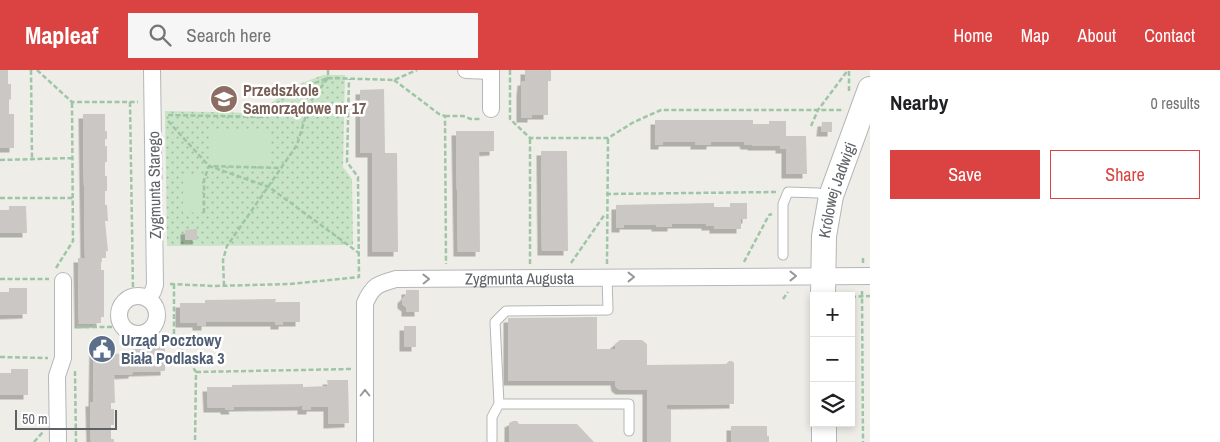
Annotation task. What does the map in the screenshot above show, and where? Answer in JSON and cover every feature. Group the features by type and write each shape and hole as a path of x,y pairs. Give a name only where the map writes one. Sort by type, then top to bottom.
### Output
{"street":[{"name":"Zygmunta Starego","path":"148,299 154,285 152,70"},
{"path":"466,70 492,70 488,114"},
{"name":"Królowej Jadwigi","path":"823,286 824,236 832,196 870,89"},
{"name":"Zygmunta Augusta","path":"365,442 365,303 370,291 377,284 396,279 607,277 823,286 866,276"},
{"path":"58,442 57,376 63,358 63,328 59,280"},
{"path":"824,427 824,442"}],"lane":[{"path":"783,254 783,204 788,192 818,193 832,196"},
{"path":"492,442 492,417 499,404 495,322 506,310 608,310 607,277"},
{"path":"499,404 629,404 629,431"}],"path":[{"path":"31,70 32,159"},
{"path":"37,70 72,102 153,102"},
{"path":"224,285 223,260 227,246 297,145 310,102 328,78 328,70"},
{"path":"358,253 269,187 209,166 162,114 262,117 289,93 328,78 394,80 416,70"},
{"path":"510,70 510,119 530,138 608,138 634,122 661,110 848,110"},
{"path":"811,126 818,110 848,70"},
{"path":"163,284 289,284 359,277 358,177 347,162 349,79"},
{"path":"394,80 439,114 462,116 471,119 488,114"},
{"path":"0,279 59,280 56,268 73,241 72,102"},
{"path":"130,102 132,290"},
{"path":"445,116 446,278"},
{"path":"529,278 530,138"},
{"path":"607,277 606,194 608,138"},
{"path":"0,160 73,158"},
{"path":"209,166 282,168"},
{"path":"204,213 204,180 209,166"},
{"path":"606,194 788,192"},
{"path":"0,198 74,198"},
{"path":"566,269 606,213"},
{"path":"741,268 769,215 784,214"},
{"path":"863,256 866,276 862,296 863,442"},
{"path":"174,284 174,338 196,372 195,442"},
{"path":"855,297 870,296"},
{"path":"63,328 113,327"},
{"path":"196,372 365,369"}],"green space":[{"path":"323,75 345,75 343,167 352,179 353,245 167,246 165,111 260,113 289,88"},
{"path":"210,130 269,131 269,164 210,164"},
{"path":"183,176 202,176 202,212 183,213"}],"building":[{"path":"0,70 8,70 8,84 11,84 9,114 14,114 14,148 0,148"},
{"path":"525,70 551,70 551,81 548,81 548,115 532,115 532,118 521,118 521,92 522,81 525,81"},
{"path":"384,89 385,153 397,153 398,252 372,252 372,153 360,153 360,90"},
{"path":"83,114 105,114 107,162 105,162 105,176 107,176 107,191 105,191 105,205 107,205 108,221 105,221 108,251 106,251 106,258 101,258 101,270 104,270 104,317 101,317 101,323 79,324 78,258 85,258"},
{"path":"655,120 753,120 753,124 769,124 769,121 786,121 786,136 806,136 807,174 786,174 786,149 780,149 780,146 752,146 745,145 744,142 711,142 711,145 695,145 695,142 663,142 663,145 655,145"},
{"path":"822,122 832,122 832,132 821,132"},
{"path":"456,131 494,131 494,151 479,152 480,252 458,252"},
{"path":"541,151 567,151 568,251 542,251"},
{"path":"714,203 714,207 730,207 730,203 747,203 747,219 741,219 741,229 714,229 714,226 706,226 706,224 672,224 672,227 624,225 624,228 616,228 616,205"},
{"path":"9,206 26,206 27,233 0,233 0,210 9,210"},
{"path":"197,229 197,240 185,240 185,230"},
{"path":"9,288 27,288 27,314 0,315 0,292 9,292"},
{"path":"406,290 419,290 419,312 406,312 402,299 406,295"},
{"path":"276,299 275,302 300,302 300,322 283,322 283,325 275,325 275,322 206,322 206,326 197,326 197,323 180,323 180,303 205,303 205,300"},
{"path":"597,317 597,349 615,349 615,344 620,340 642,340 647,344 647,365 726,364 732,361 734,363 734,404 667,405 667,409 671,409 671,442 647,442 647,390 620,390 616,387 615,381 508,381 508,318"},
{"path":"404,326 416,326 416,347 404,347"},
{"path":"94,339 112,339 113,354 131,353 131,349 148,349 148,345 165,345 165,371 133,372 133,374 114,375 115,403 111,403 111,409 114,409 114,425 111,425 111,439 114,439 114,442 91,442 90,402 93,402"},
{"path":"11,369 28,369 28,395 0,395 0,373 11,373"},
{"path":"327,380 348,380 349,423 328,424 328,407 311,407 311,410 302,410 302,406 233,407 234,410 208,408 207,387 303,384 303,387 328,386"},
{"path":"517,421 519,424 577,424 594,442 509,442 509,423"},
{"path":"731,426 767,426 769,442 731,442"}],"place":[{"name":"Przedszkole Samorządowe nr 17","path":"224,99"},
{"name":"Urząd Pocztowy Biała Podlaska 3","path":"102,349"}]}
